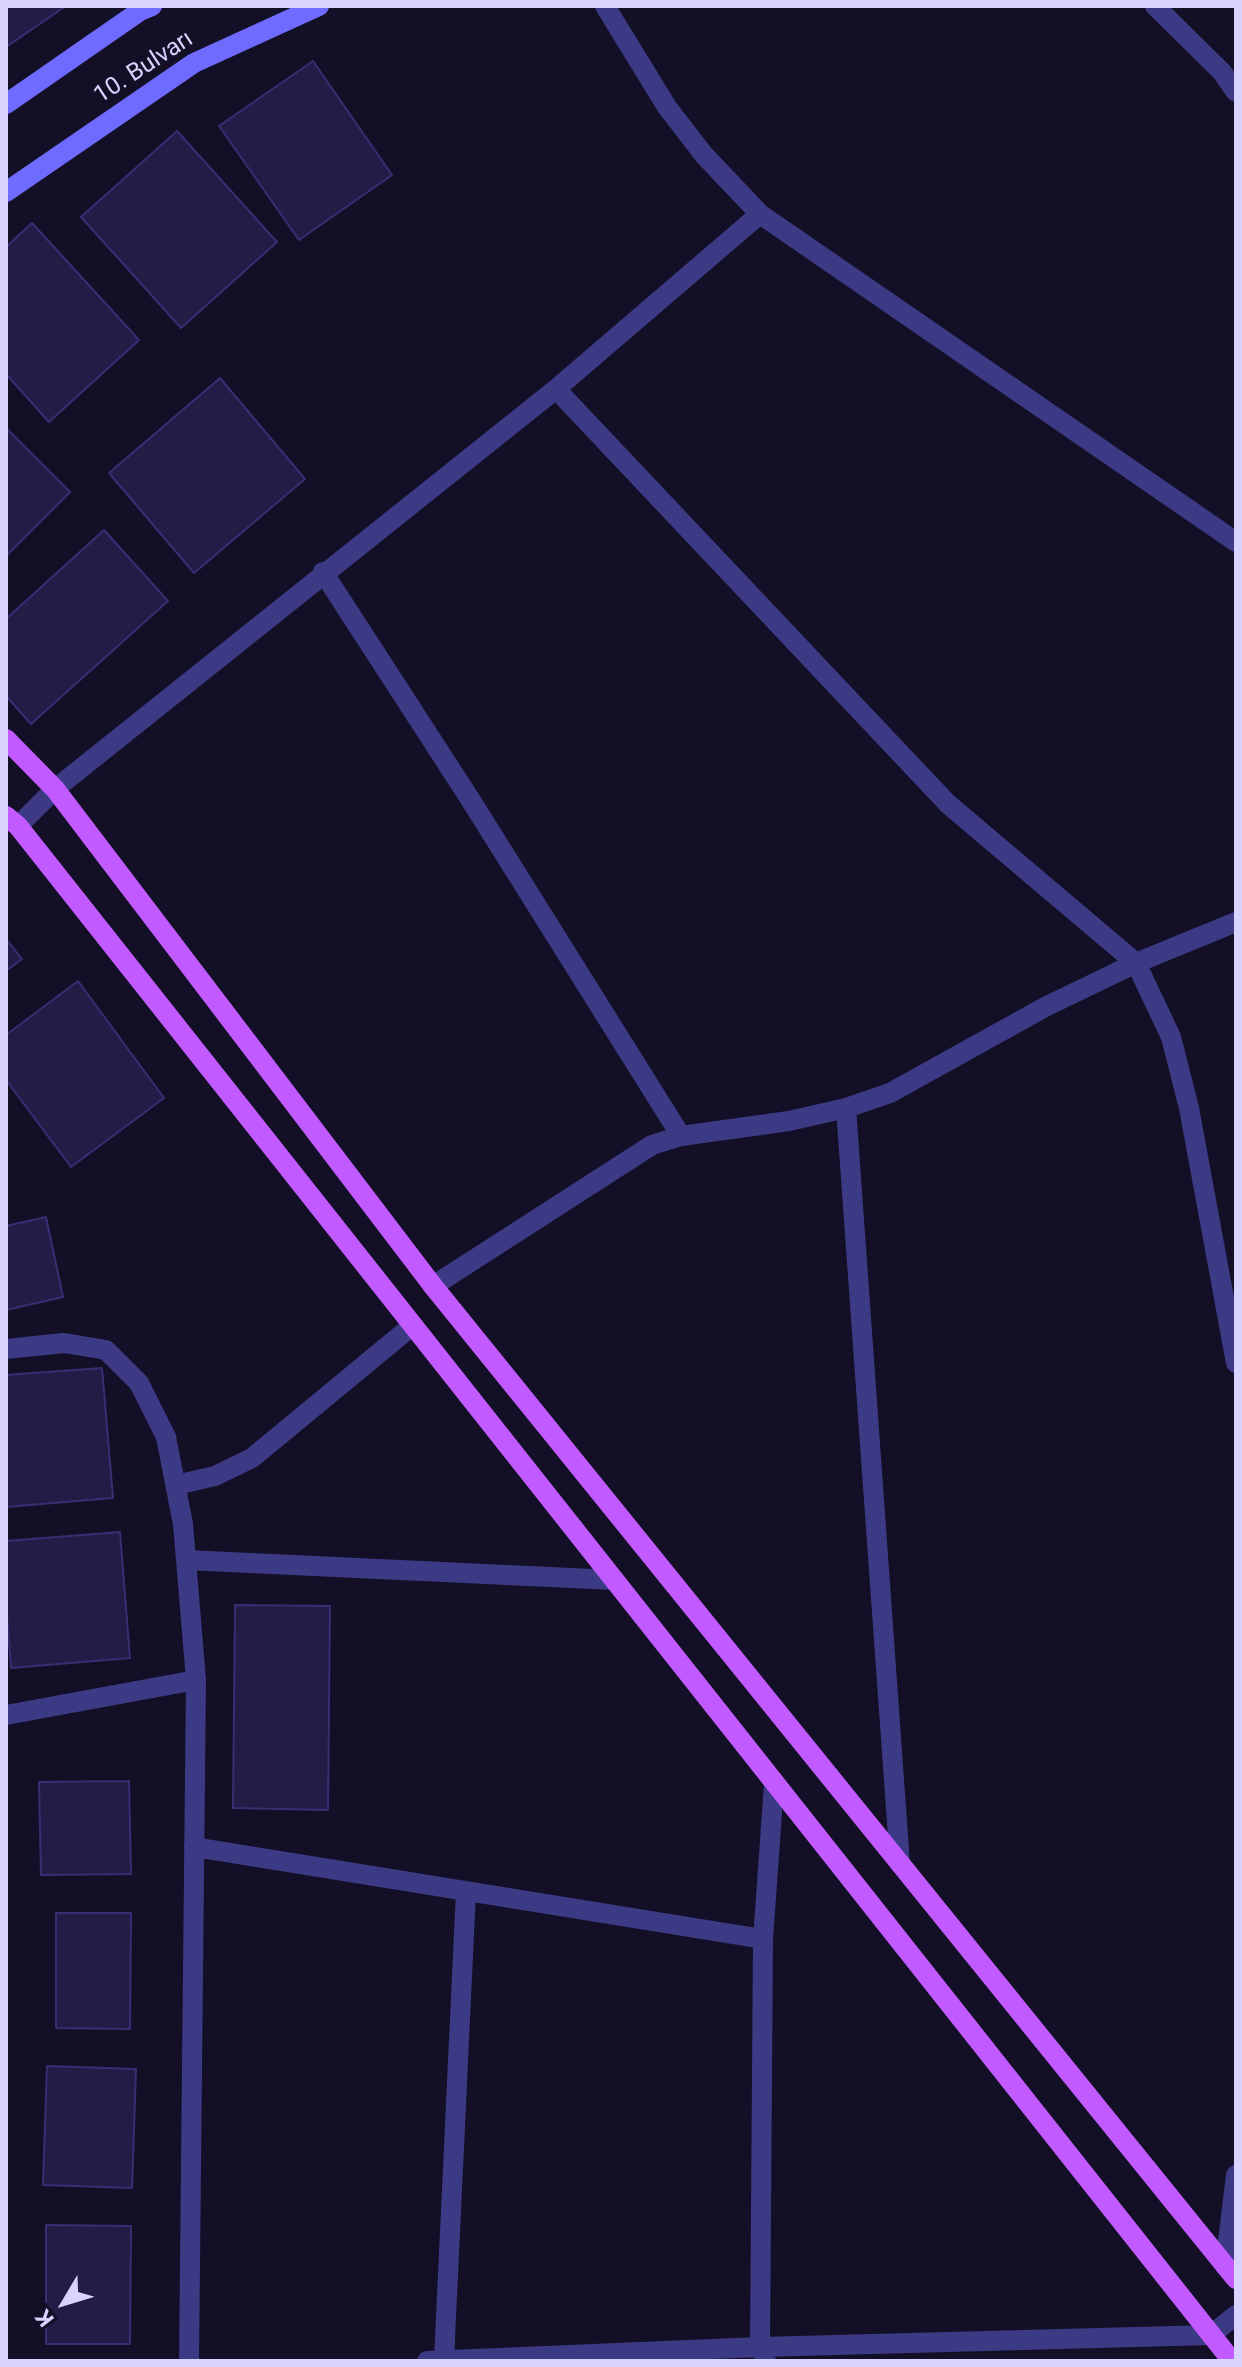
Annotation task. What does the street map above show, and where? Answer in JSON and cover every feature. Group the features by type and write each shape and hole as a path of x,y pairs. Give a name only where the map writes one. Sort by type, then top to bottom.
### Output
{"main road":[{"name":"10. Bulvarı","path":"6,104 140,11 152,6"},
{"name":"10. Bulvarı","path":"6,192 194,63 319,6"},
{"path":"6,739 55,789 433,1286 1230,2272"},
{"path":"12,821 1232,2361"}],"street":[{"path":"605,6 667,107 704,155 760,214 1236,542"},
{"path":"1155,6 1229,67 1236,92"},
{"path":"12,821 556,389 760,214"},
{"path":"556,389 948,804 1136,963 1171,1037 1189,1108 1236,1363"},
{"path":"323,572 470,799 681,1136"},
{"path":"433,1286 652,1145 681,1136 789,1121 846,1108 890,1093 1045,1007 1136,963 1236,922"},
{"path":"846,1108 900,1864"},
{"path":"176,1485 215,1476 252,1458 413,1325"},
{"path":"6,1349 64,1343 106,1350 139,1383 166,1437 176,1485 183,1524 196,1680 189,2361"},
{"path":"186,1560 614,1580"},
{"path":"6,1715 196,1680"},
{"path":"763,2354 763,1939 774,1784"},
{"path":"194,1847 763,1939"},
{"path":"466,1891 436,2360 955,2351 1211,2335 1236,2315"},
{"path":"1230,2272 1236,2175"}],"building":[{"path":"6,6 66,6 6,47"},
{"path":"313,61 392,175 299,240 219,126"},
{"path":"177,131 277,242 181,328 81,217"},
{"path":"32,223 139,340 49,422 6,374 6,247"},
{"path":"220,378 305,479 194,573 109,473"},
{"path":"6,428 70,492 6,556"},
{"path":"104,530 168,601 31,724 6,696 6,619"},
{"path":"6,939 22,959 6,971"},
{"path":"78,981 164,1098 71,1167 6,1080 6,1035"},
{"path":"46,1217 63,1297 6,1310 6,1226"},
{"path":"102,1368 113,1498 6,1507 6,1375"},
{"path":"120,1532 130,1658 11,1668 6,1603 6,1541"},
{"path":"235,1605 330,1606 328,1810 233,1808"},
{"path":"129,1781 131,1874 41,1875 39,1782"},
{"path":"56,1913 131,1913 130,2029 56,2028"},
{"path":"47,2066 136,2069 132,2188 43,2185"},
{"path":"46,2225 131,2226 130,2344 46,2344"}]}
